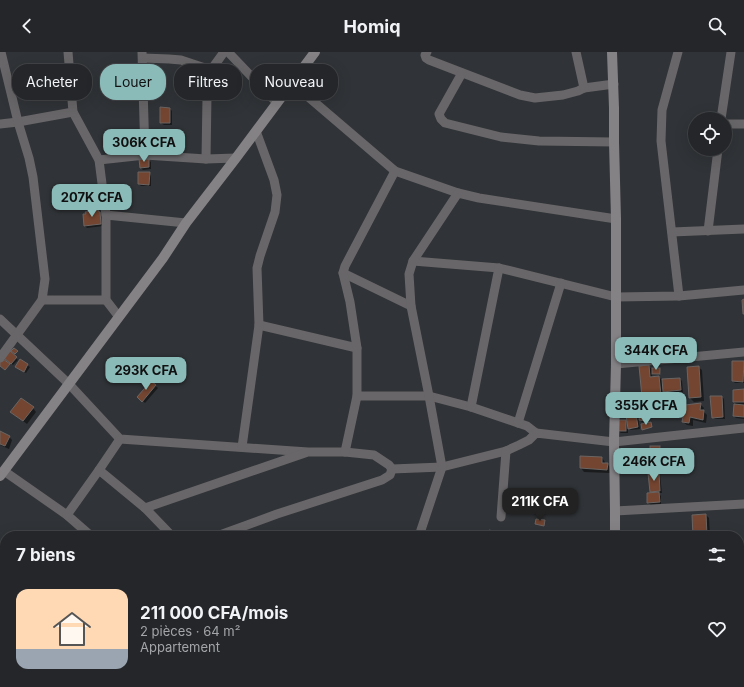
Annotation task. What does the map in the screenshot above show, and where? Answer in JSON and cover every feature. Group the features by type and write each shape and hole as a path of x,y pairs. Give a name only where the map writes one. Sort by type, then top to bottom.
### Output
{"main road":[{"path":"612,52 614,84 616,219 616,364 614,442 615,531"},
{"path":"305,64 313,53"},
{"path":"2,474 163,258 186,223 279,100"}],"street":[{"path":"0,358 42,300 45,279 35,191 1,52"},
{"path":"68,52 73,112 99,160 106,215 106,300 119,317"},
{"path":"215,64 224,52"},
{"path":"228,52 277,103"},
{"path":"427,52 425,55 429,60 520,95 535,98 563,96 584,88 614,84"},
{"path":"576,52 584,88"},
{"path":"678,52 662,110 662,141 679,296"},
{"path":"722,112 731,52"},
{"path":"145,155 143,55 181,60 193,64"},
{"path":"462,73 439,114 445,123 501,137 538,141 614,142"},
{"path":"206,159 207,100"},
{"path":"312,100 395,171 458,193 479,198 616,219"},
{"path":"0,124 73,112"},
{"path":"732,124 744,124"},
{"path":"242,447 259,325 257,268 275,212 276,196 274,180 256,131"},
{"path":"99,160 145,155 206,159 236,158"},
{"path":"708,231 717,156"},
{"path":"345,452 357,396 357,348 350,302 343,273 345,266 395,171"},
{"path":"422,531 442,467 410,306 409,274 413,261 458,193"},
{"path":"106,215 186,223"},
{"path":"672,232 744,229"},
{"path":"413,261 499,268 616,297 679,296 744,290"},
{"path":"472,408 499,268"},
{"path":"343,273 410,306"},
{"path":"518,422 561,283"},
{"path":"42,300 106,300"},
{"path":"0,319 69,384 120,439 374,455 389,464 392,469"},
{"path":"259,325 357,348"},
{"path":"616,364 744,352"},
{"path":"357,396 429,396 518,422 527,426 536,434 614,442 744,428"},
{"path":"392,469 442,467 506,451 529,440 536,434"},
{"path":"67,515 120,439"},
{"path":"501,517 506,451"},
{"path":"145,508 308,452"},
{"path":"231,531 277,514 382,480 390,475 392,469"},
{"path":"99,470 145,508 167,531"},
{"path":"2,474 67,515 85,531"},
{"path":"615,511 744,504"}],"building":[{"path":"160,107 170,108 170,123 160,123"},
{"path":"139,159 149,159 149,167 140,168"},
{"path":"138,172 150,172 149,185 138,184"},
{"path":"98,210 100,212 101,224 84,226 83,214 86,214 85,212"},
{"path":"744,299 744,314 743,314 742,300"},
{"path":"14,348 18,351 15,354 11,351"},
{"path":"10,351 17,357 11,364 4,358"},
{"path":"3,359 10,364 5,370 0,366 0,362"},
{"path":"20,359 28,364 24,372 15,367"},
{"path":"732,361 744,361 743,382 732,381"},
{"path":"649,365 650,377 659,376 661,395 642,397 639,366"},
{"path":"699,366 701,397 689,398 687,367"},
{"path":"652,368 660,368 660,374 652,374"},
{"path":"680,378 681,390 663,392 662,379"},
{"path":"151,381 156,385 142,402 137,397"},
{"path":"744,389 744,402 733,402 733,390"},
{"path":"710,396 722,396 723,417 712,418"},
{"path":"21,398 34,407 23,421 10,412"},
{"path":"635,398 636,406 623,406 623,404 619,404 619,399"},
{"path":"701,403 700,410 704,410 703,420 690,417 689,423 682,422 685,405"},
{"path":"734,404 744,405 744,417 733,416"},
{"path":"635,407 638,427 628,429 625,408"},
{"path":"641,410 648,411 646,421 639,420"},
{"path":"617,420 626,420 626,431 617,431"},
{"path":"651,422 652,427 642,430 641,424"},
{"path":"0,431 10,436 5,446 0,444"},
{"path":"650,446 660,446 660,469 650,469"},
{"path":"580,456 602,457 602,463 608,463 607,470 580,468"},
{"path":"636,459 637,471 623,471 622,460"},
{"path":"659,472 660,491 650,492 648,473"},
{"path":"659,492 660,502 647,503 647,493"},
{"path":"522,499 539,501 537,513 520,511"},
{"path":"706,514 707,531 693,531 692,515"},
{"path":"536,519 545,520 544,526 535,524"}]}
